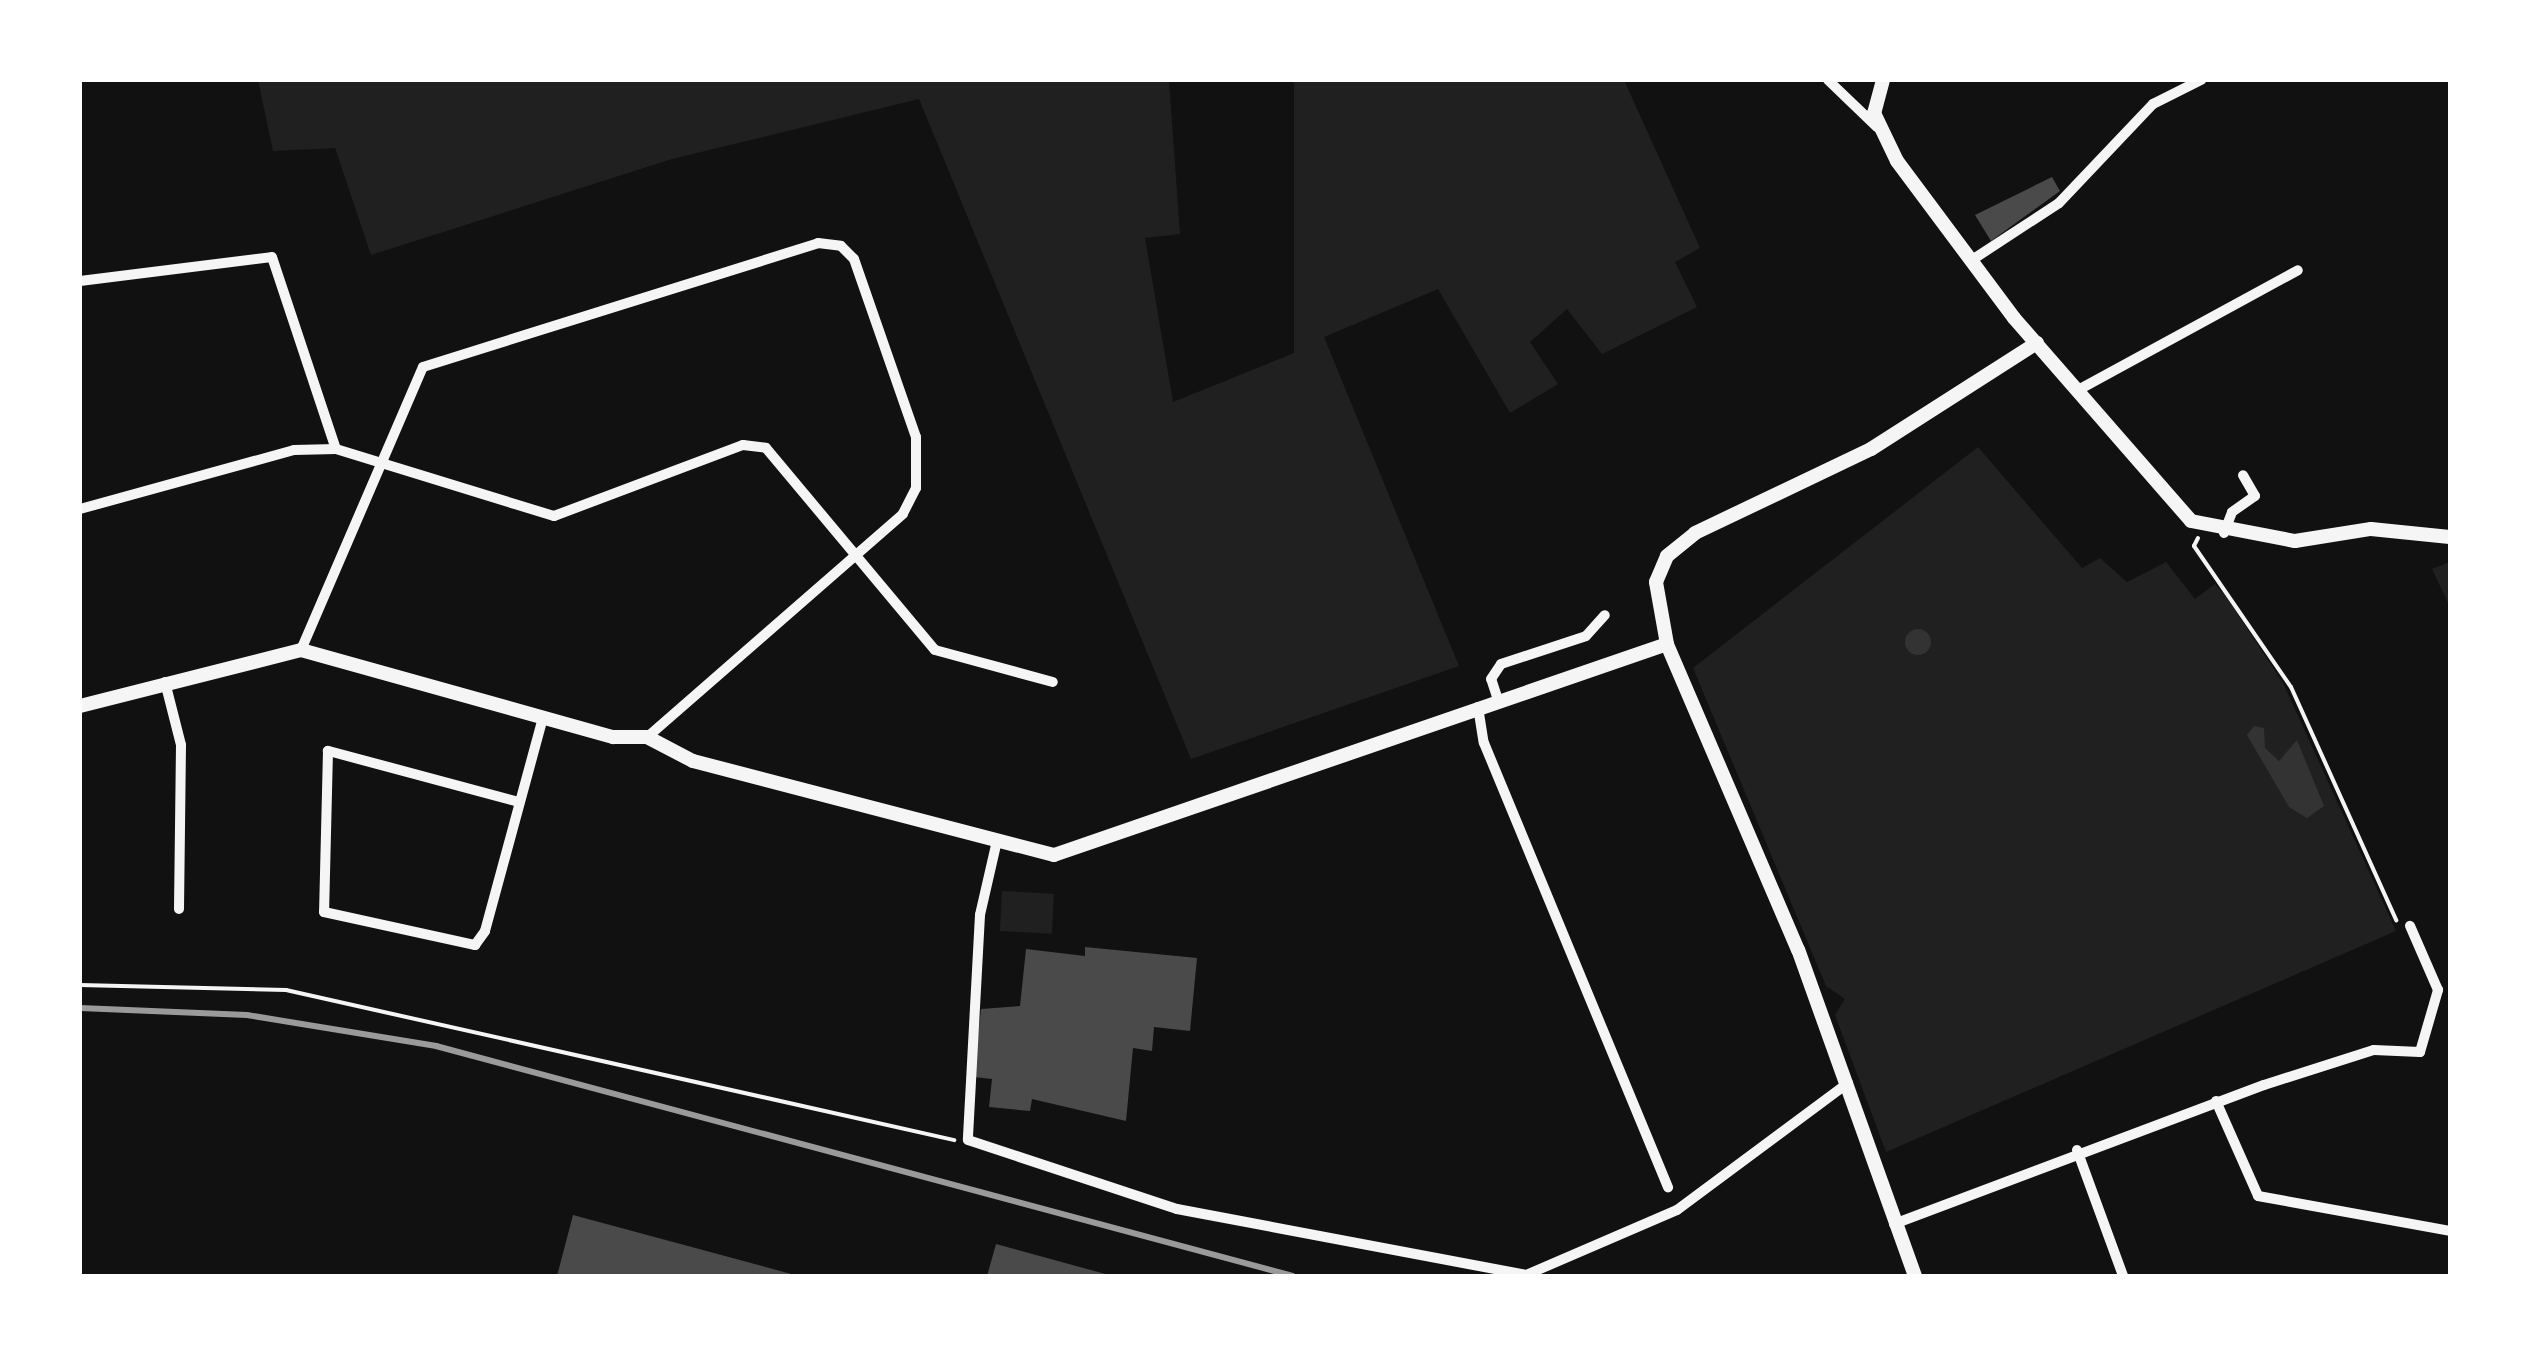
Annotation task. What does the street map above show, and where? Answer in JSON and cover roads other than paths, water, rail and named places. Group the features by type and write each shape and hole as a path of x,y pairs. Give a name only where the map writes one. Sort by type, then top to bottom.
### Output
{"street":[{"path":"1828,80 1877,127 2037,343 2080,389 2179,511 2224,534 2295,542 2371,529 2450,537"},
{"path":"1877,127 1884,80"},
{"path":"1975,258 2059,204 2154,104 2201,80"},
{"path":"80,706 300,650 630,741 647,737 903,514 920,458 854,259 841,246 818,243 423,367 300,650"},
{"path":"80,280 272,257 336,448"},
{"path":"2080,389 2298,270"},
{"path":"1915,1276 1848,1083 1667,644 1654,592 1676,546 1871,449 2037,343"},
{"path":"80,509 294,450 336,448 386,459 460,492 563,518 756,445 773,453 934,650 1053,682"},
{"path":"2224,534 2232,512 2255,496 2243,475"},
{"path":"1498,703 1491,680 1501,664 1586,636 1604,616"},
{"path":"647,737 693,760 996,845 1070,854 1478,707 1667,644"},
{"path":"165,682 181,744 179,909"},
{"path":"1478,707 1484,743 1668,1188"},
{"path":"519,802 328,751 324,912 475,945 519,802 542,717"},
{"path":"996,845 980,915 968,1140 1177,1209 1526,1275 1677,1210 1848,1083"},
{"path":"1894,1224 2076,1150 2374,1050 2420,1052 2438,990 2410,926"},
{"path":"2216,1102 2258,1196 2450,1231"},
{"path":"2076,1150 2123,1276"}],"railway":[{"path":"80,1008 247,1015 436,1046 1293,1276"}]}
